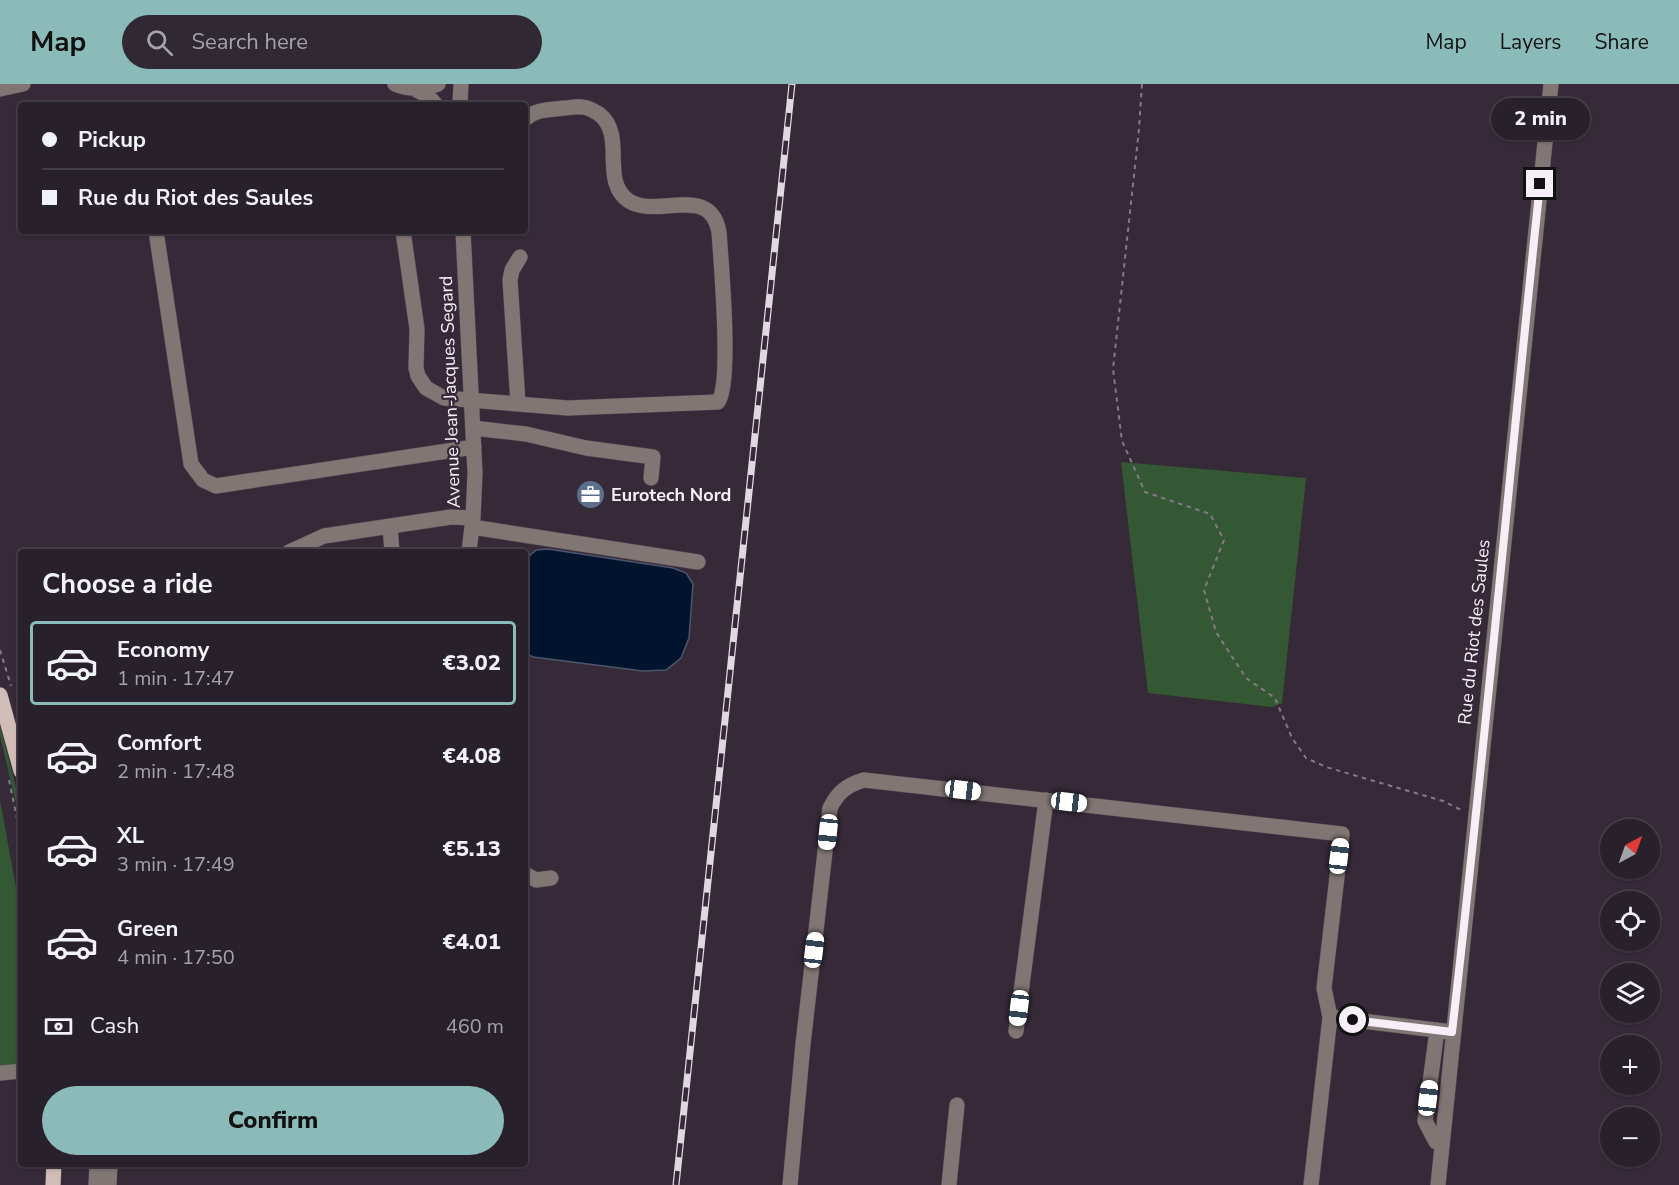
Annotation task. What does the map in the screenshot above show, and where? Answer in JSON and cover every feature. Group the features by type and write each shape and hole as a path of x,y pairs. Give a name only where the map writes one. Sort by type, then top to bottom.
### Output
{"main road":[{"path":"0,695 15,730 14,772"},
{"path":"54,1167 54,1185"}],"street":[{"path":"0,89 23,84"},
{"path":"395,84 415,89 433,102"},
{"path":"415,89 438,84"},
{"path":"460,102 461,84"},
{"name":"Rue du Riot des Saules","path":"1438,1185 1551,84"},
{"path":"403,234 417,328 416,368 426,388 444,398 568,408 716,404 722,394 723,296 719,232 713,217 705,209 696,205 642,207 627,200 618,189 614,176 612,131 604,118 593,110 583,107 538,111 528,117"},
{"path":"156,234 191,464 203,480 216,486 474,447"},
{"name":"Avenue Jean-Jacques Segard","path":"463,234 474,447 473,523 469,549"},
{"path":"518,403 510,280 512,270 520,257"},
{"path":"473,428 526,434 586,448 653,457 651,478"},
{"path":"296,549 324,536 451,517 473,523 698,562"},
{"path":"390,526 392,549"},
{"path":"790,1185 803,1044 831,808 835,797 850,784 864,780 1342,834 1324,988 1330,1017 1311,1185"},
{"path":"1016,1031 1046,800"},
{"path":"528,875 543,880 551,878"},
{"path":"1330,1017 1452,1032"},
{"path":"1437,1030 1425,1121 1431,1136 1436,1142 1441,1143"},
{"path":"0,1073 18,1071"},
{"path":"949,1185 957,1105"},
{"path":"96,1185 98,1167"},
{"path":"109,1185 110,1167"}],"path":[{"path":"1142,84 1113,369 1122,441 1145,492 1210,514 1224,540 1204,590 1216,632 1246,678 1275,698 1292,738 1306,758 1326,767 1443,801 1477,818"},
{"path":"14,772 18,810"}],"green space":[{"path":"1121,462 1306,478 1282,703 1273,707 1148,693"},
{"path":"0,725 18,795 18,811 0,736"},
{"path":"0,800 18,899 18,1065 0,1067"}],"water":[{"path":"548,549 673,568 686,573 693,584 689,638 681,658 666,670 643,671 528,654 528,557 536,550"}],"railway":[{"path":"676,1185 792,84"}],"place":[{"name":"Eurotech Nord","path":"590,495"}],"route":[{"path":"1353,1020 1452,1032 1477,818 1481,754 1540,184"}]}
